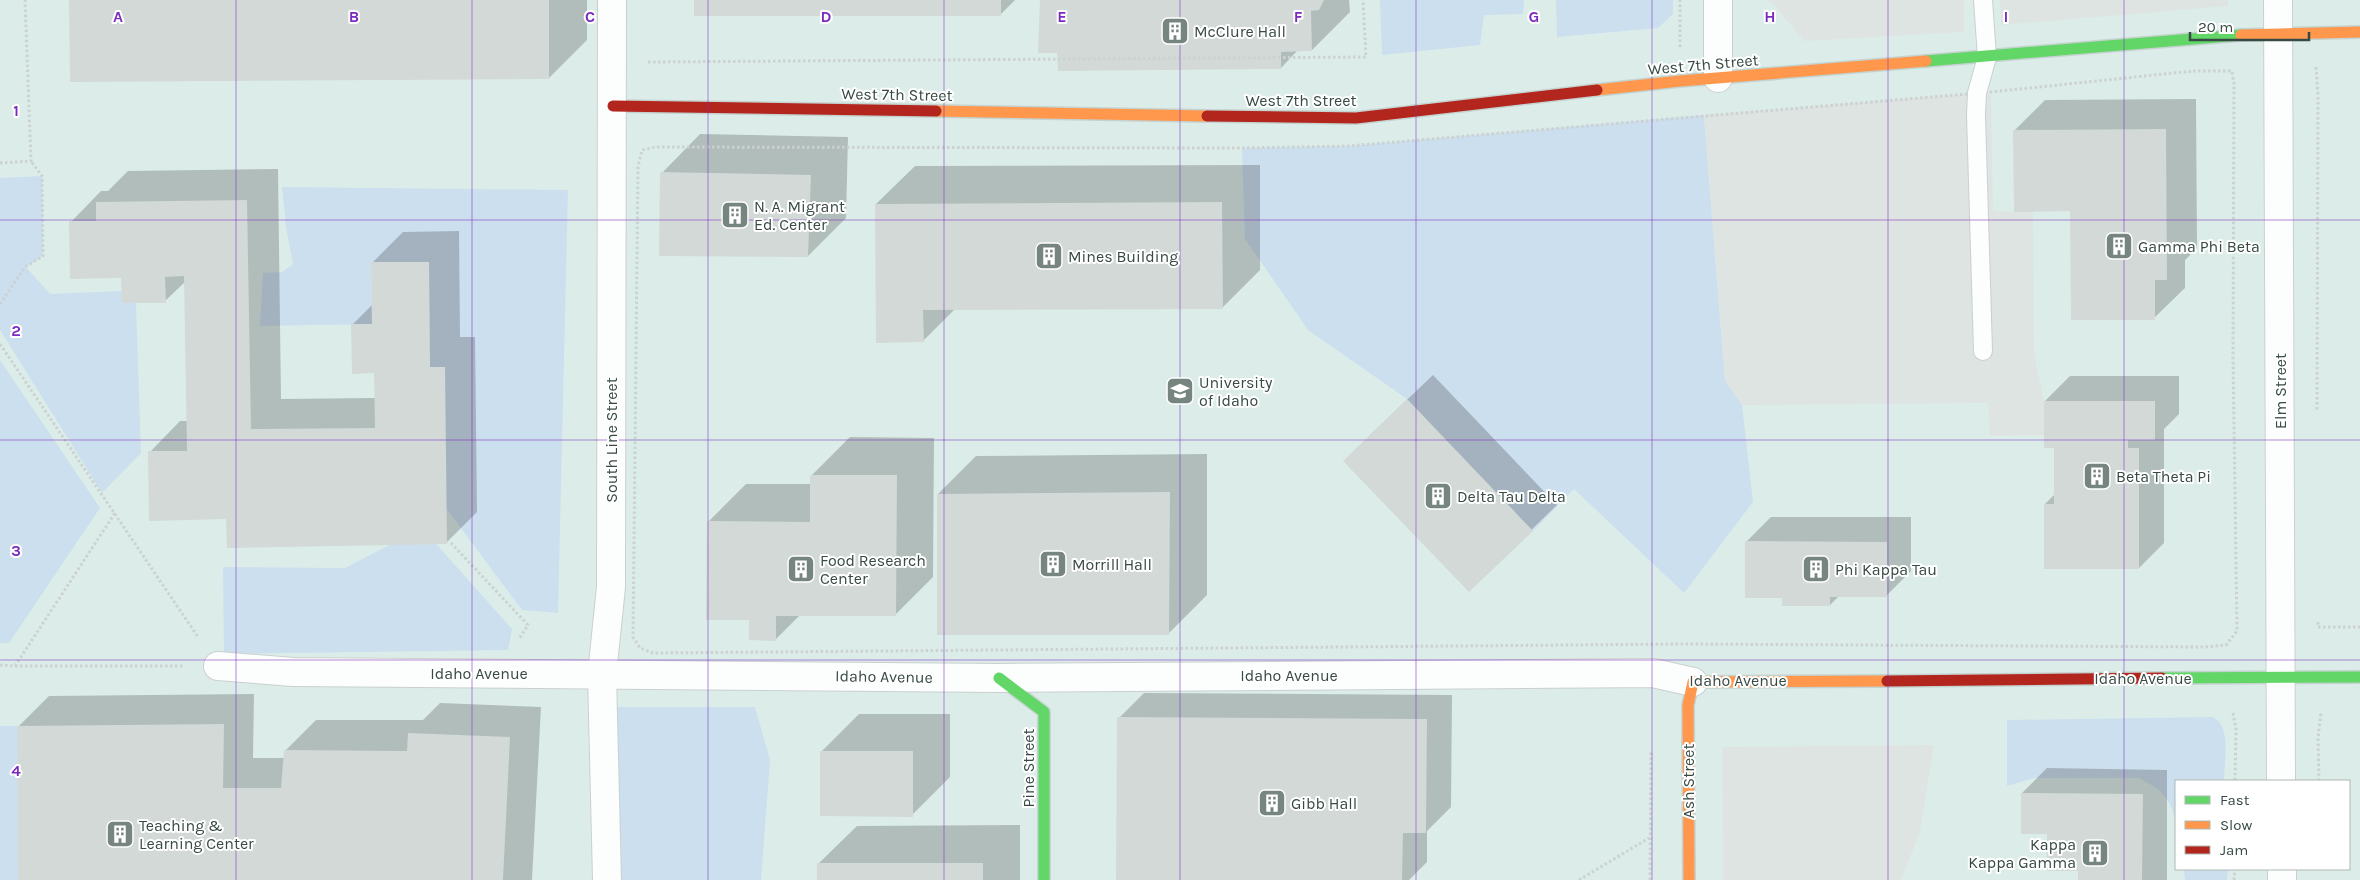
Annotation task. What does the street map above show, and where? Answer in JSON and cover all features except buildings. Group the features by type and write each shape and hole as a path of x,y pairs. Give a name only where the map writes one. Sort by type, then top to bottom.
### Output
{"street":[{"name":"South Line Street","path":"607,880 602,674 610,587 612,0"},
{"path":"1718,0 1718,78"},
{"name":"Elm Street","path":"2278,0 2280,34 2281,780"},
{"name":"West 7th Street","path":"613,106 1356,118 1718,78 2236,35 2360,32"},
{"name":"Idaho Avenue","path":"218,666 293,672 488,672 999,678 1653,673 1693,682 2360,677"},
{"name":"Pine Street","path":"999,678 1044,712 1044,880"},
{"name":"Ash Street","path":"1689,880 1688,705 1693,682"}],"lane":[{"path":"1983,0 1987,57 1977,93 1984,351"}],"path":[{"path":"0,304 25,267 43,256 42,176 31,161 25,0"},
{"path":"644,57 649,63 1366,57 1363,0"},
{"path":"2193,70 2232,70 2234,84 2233,358 2237,632 2226,645 2195,647 1674,644 653,653 640,648 633,637 638,167 642,150 654,147 1242,148 1348,146 1977,93 2193,70"},
{"path":"2317,413 2318,95"},
{"path":"0,163 31,161"},
{"path":"0,344 218,666"},
{"path":"15,666 115,513"},
{"path":"451,543 528,625 514,647 488,672"},
{"path":"2317,618 2318,627 2360,627"},
{"path":"0,665 218,666"},
{"path":"2319,780 2320,713 2329,713"},
{"path":"1650,880 1651,744"},
{"path":"1579,880 1649,838"}],"shaded area":[{"name":"University of Idaho","path":"0,0 2360,0 2360,880 0,880"},
{"path":"1380,0 1524,0 1523,14 1484,15 1480,45 1382,55"},
{"path":"1556,0 1673,0 1673,14 1658,28 1557,37"},
{"path":"1765,0 1964,0 1964,32 1804,41 1774,5"},
{"path":"2000,0 2228,0 2228,6 2001,25"},
{"path":"1991,92 1993,211 2033,212 2034,353 2044,401 2045,435 1990,436 1988,403 1742,405 1725,381 1704,115"},
{"path":"1704,115 1725,381 1742,405 1753,502 1684,593 1574,489 1533,531 1407,399 1308,330 1245,239 1242,148 1348,146"},
{"path":"42,176 43,256 26,267 50,294 122,291 122,303 136,303 141,453 102,493 0,330 0,178"},
{"path":"282,187 568,190 558,613 522,610 446,508 430,367 429,262 371,262 372,324 260,326 263,273 282,272 293,264 286,227"},
{"path":"0,360 100,508 9,643 0,643"},
{"path":"422,528 512,629 508,650 224,654 223,567 345,568"},
{"path":"604,707 755,707 770,760 761,880 607,880"},
{"path":"2213,717 2223,728 2225,736 2224,780 2175,780 2175,822 2172,809 2161,792 2139,778 2035,778 2007,786 2007,720"},
{"path":"0,726 17,726 18,880 0,880"},
{"path":"1934,745 1920,832 1901,880 1723,880 1722,747"},
{"path":"2184,870 2228,870 2227,880 2185,880"}],"traffic: fast":[{"path":"1926,61 2241,35"},
{"path":"2162,678 2360,677"},
{"path":"999,678 1044,712 1044,880"}],"traffic: slow":[{"path":"2241,35 2360,32"},
{"path":"1597,90 1680,81 1926,61"},
{"path":"936,111 1207,116"},
{"path":"1689,880 1688,705 1693,682 1887,681"}],"traffic: jam":[{"path":"1207,116 1356,118 1597,90"},
{"path":"613,106 936,111"},
{"path":"1887,681 2162,678"}],"place":[{"name":"McClure Hall","path":"1175,31"},
{"name":"N. A. Migrant Ed. Center","path":"735,215"},
{"name":"Gamma Phi Beta","path":"2119,246"},
{"name":"Mines Building","path":"1049,256"},
{"name":"University of Idaho","path":"1180,391"},
{"name":"Beta Theta Pi","path":"2097,476"},
{"name":"Delta Tau Delta","path":"1438,496"},
{"name":"Morrill Hall","path":"1053,564"},
{"name":"Food Research Center","path":"801,569"},
{"name":"Phi Kappa Tau","path":"1816,569"},
{"name":"Gibb Hall","path":"1272,803"},
{"name":"Teaching & Learning Center","path":"120,834"},
{"name":"Kappa Kappa Gamma","path":"2095,853"}]}
